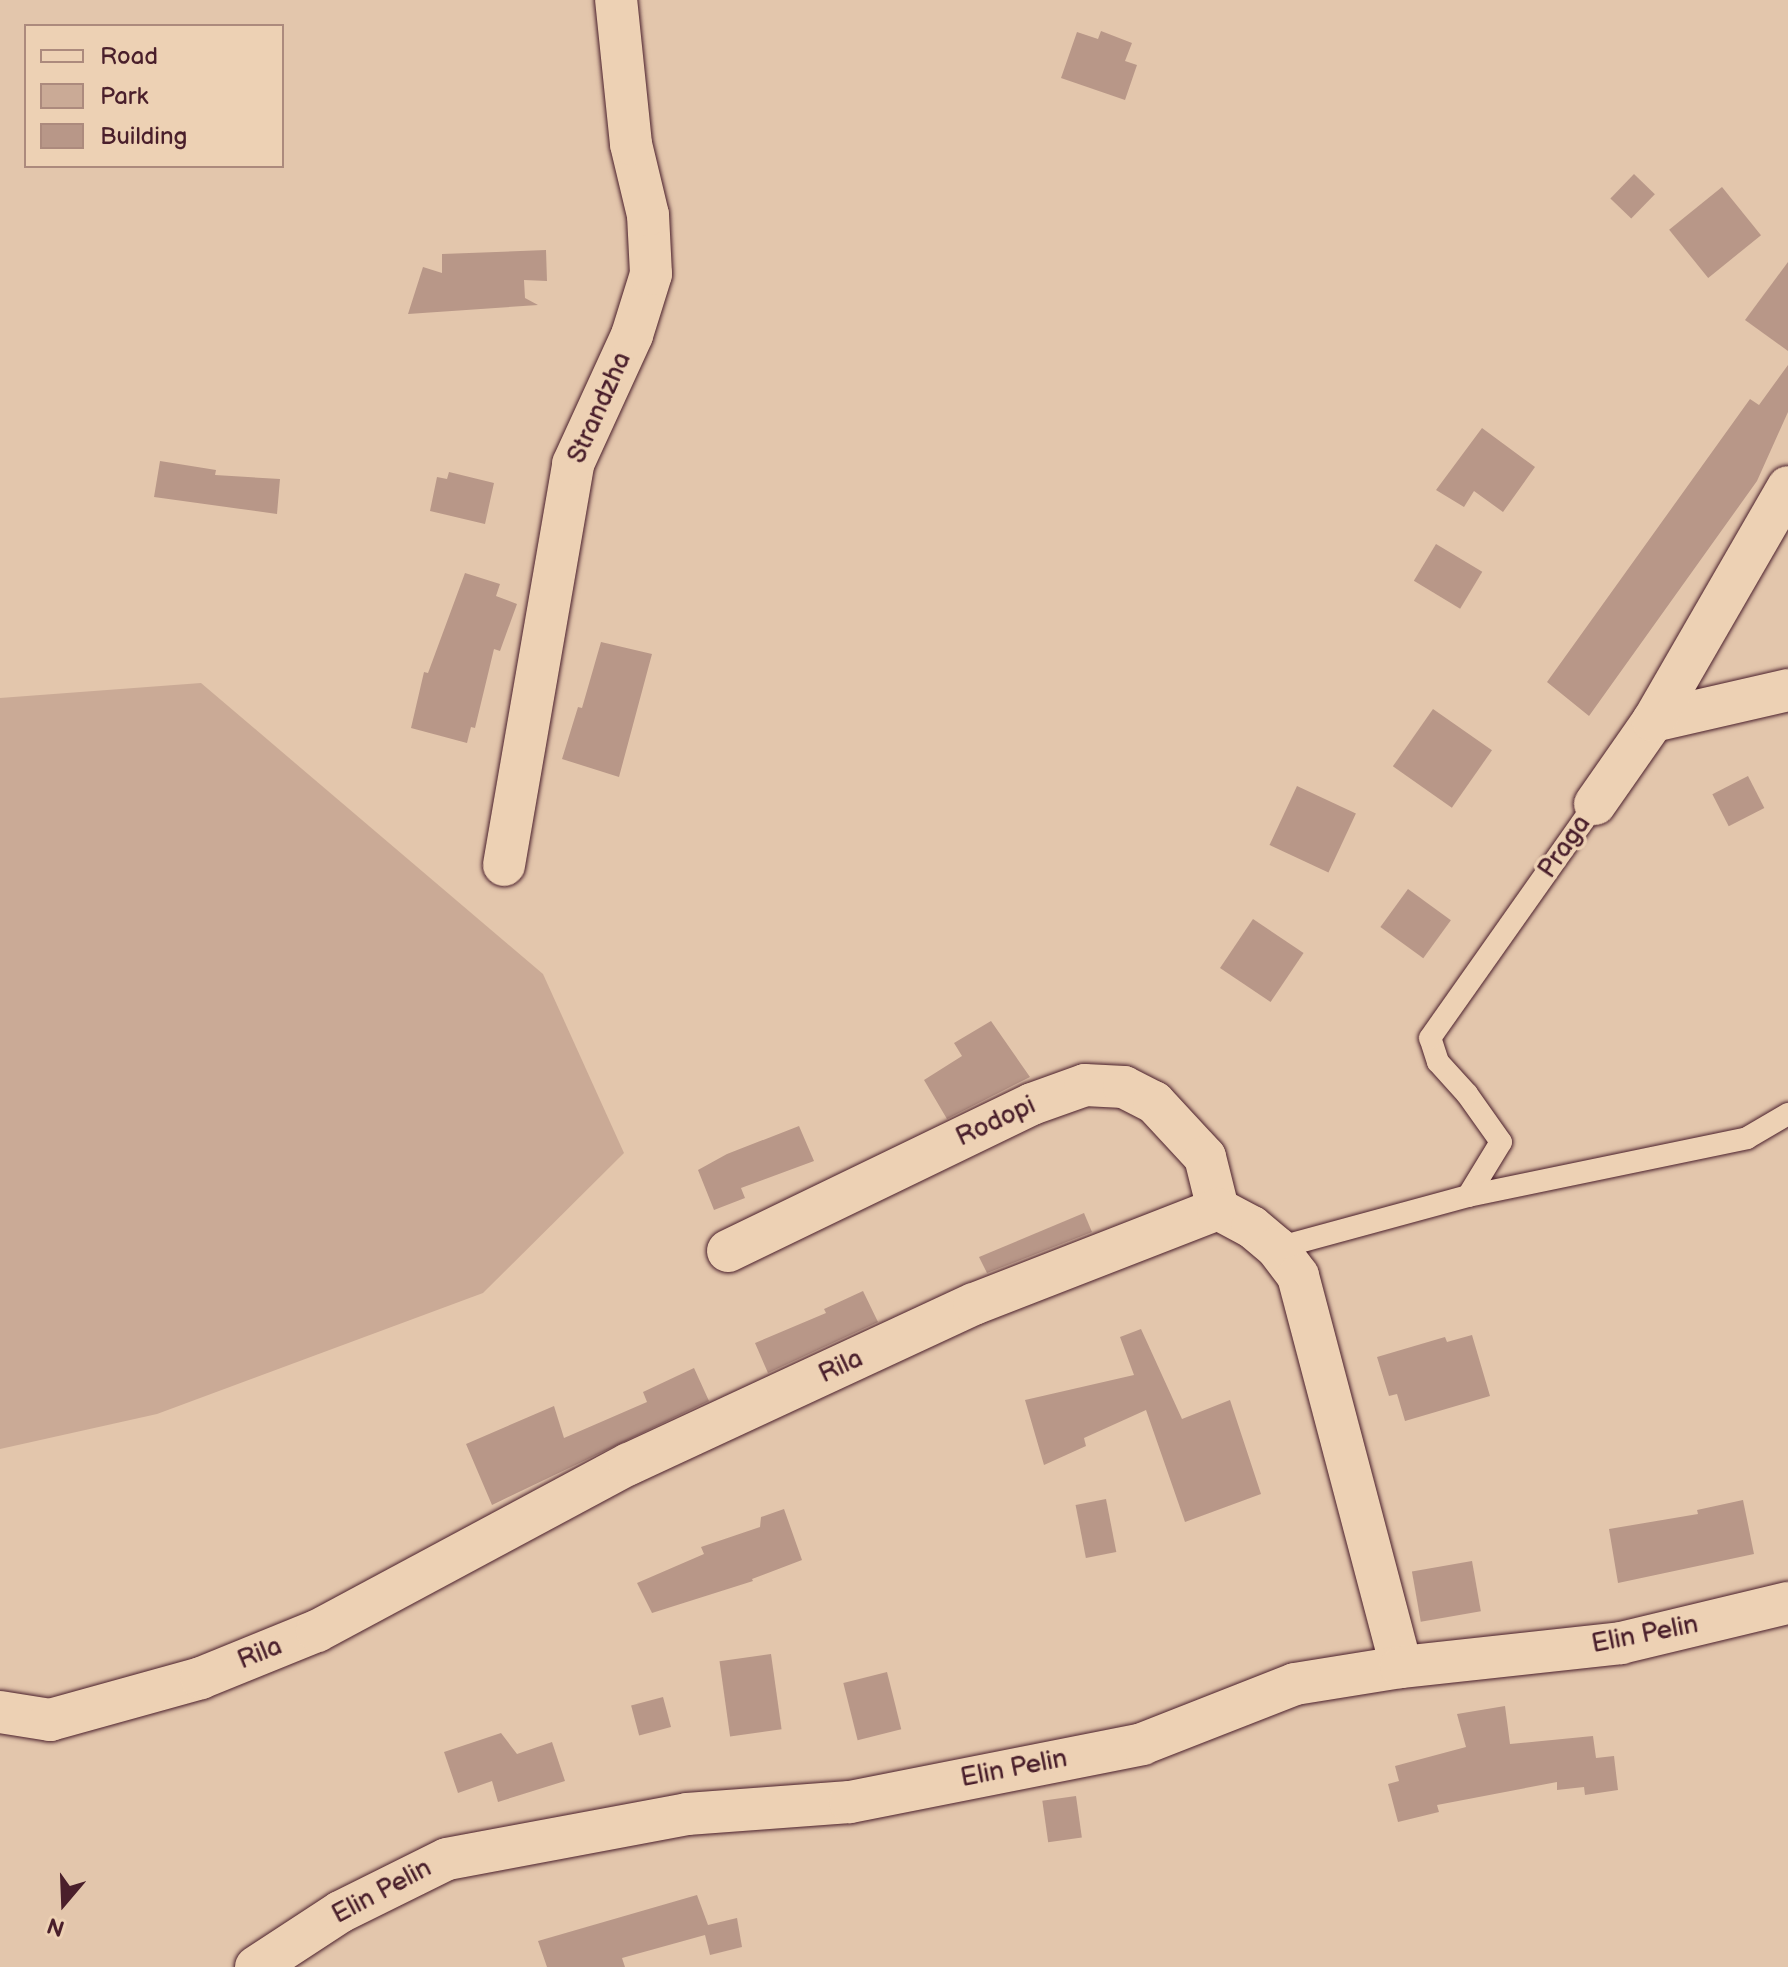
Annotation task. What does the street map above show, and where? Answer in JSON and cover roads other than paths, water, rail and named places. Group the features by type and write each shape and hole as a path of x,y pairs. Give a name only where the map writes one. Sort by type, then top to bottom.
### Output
{"street":[{"name":"Strandzha","path":"504,865 573,464 632,335 651,274 648,215 631,144 616,0"},
{"name":"Praga","path":"1595,804 1653,721 1788,487"},
{"path":"1653,721 1788,690"},
{"name":"Rodopi","path":"728,1251 1032,1104 1085,1085 1124,1087 1154,1102 1205,1157 1218,1209"},
{"path":"1218,1209 1252,1227 1277,1248 1298,1276 1401,1667"},
{"name":"Rila","path":"0,1712 50,1720 201,1678 317,1631 629,1464 974,1304 1218,1209"},
{"name":"Elin Pelin","path":"256,1967 340,1912 447,1859 687,1814 850,1802 1142,1744 1295,1684 1401,1667 1621,1643 1788,1603"}],"lane":[{"name":"Praga","path":"1468,1196 1501,1142 1467,1094 1438,1062 1430,1038 1595,804"},
{"path":"1277,1248 1468,1196 1747,1138 1788,1114"}]}
